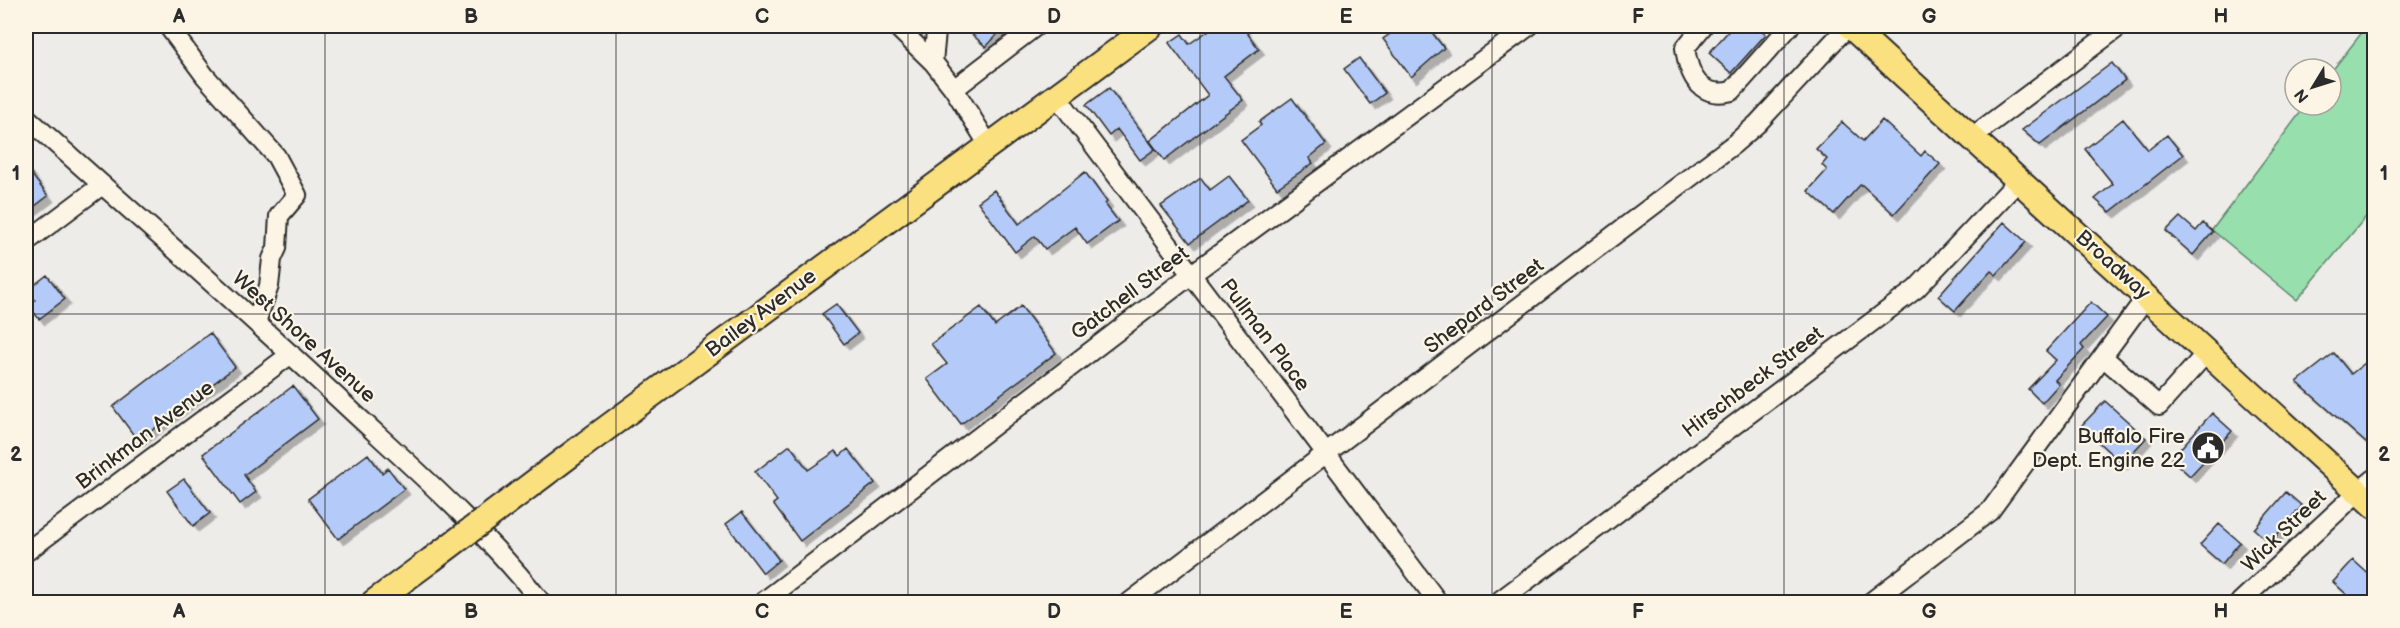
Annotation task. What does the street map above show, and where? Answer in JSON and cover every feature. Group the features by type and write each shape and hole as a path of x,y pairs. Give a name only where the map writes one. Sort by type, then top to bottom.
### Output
{"main road":[{"name":"Bailey Avenue","path":"374,603 988,144 1150,26"},
{"name":"Broadway","path":"1849,26 2208,351 2369,492"}],"street":[{"path":"168,26 205,76 276,156 297,195 279,216 277,248 272,259 269,286 256,322"},
{"path":"896,26 933,62 954,89 988,144"},
{"path":"932,26 936,32 933,62"},
{"path":"954,89 1036,26"},
{"name":"Gatchell Street","path":"763,603 1192,274 1529,26"},
{"path":"1703,26 1685,48 1690,73 1699,84 1711,92 1722,94 1732,91 1790,26"},
{"name":"Shepard Street","path":"1130,603 1734,144 1757,124 1849,26"},
{"path":"1972,137 2120,26"},
{"name":"Pullman Place","path":"1056,94 1438,603"},
{"name":"West Shore Avenue","path":"26,117 256,322 449,501 541,603"},
{"name":"Hirschbeck Street","path":"1498,603 1916,288 2019,180"},
{"path":"26,242 102,185"},
{"path":"1871,603 1990,511 2147,296"},
{"path":"2103,357 2159,406 2208,351"},
{"name":"Brinkman Avenue","path":"26,552 291,354"},
{"name":"Wick Street","path":"2240,603 2262,596 2369,492"}],"green space":[{"path":"2367,26 2374,26 2374,207 2297,300 2212,230 2297,117 2343,117 2343,57"}],"building":[{"path":"963,26 1005,26 986,47"},
{"path":"1215,26 1242,26 1259,49 1224,76 1243,100 1164,160 1150,141 1208,95 1169,43 1182,34 1189,44"},
{"path":"1401,26 1427,26 1444,48 1411,77 1383,39"},
{"path":"1733,26 1756,26 1766,34 1731,73 1709,53"},
{"path":"1359,58 1385,93 1370,104 1344,69"},
{"path":"2112,63 2125,80 2040,145 2022,130"},
{"path":"1109,88 1155,149 1140,160 1117,129 1109,136 1086,105"},
{"path":"1292,98 1326,144 1309,158 1313,163 1277,188 1241,140 1261,125 1259,122"},
{"path":"2123,119 2148,150 2167,135 2183,155 2110,212 2095,199 2113,184 2085,149"},
{"path":"1882,120 1921,156 1925,151 1940,164 1894,214 1861,184 1834,214 1808,191 1827,170 1822,165 1827,159 1816,149 1842,122 1863,141"},
{"path":"26,167 48,196 26,213"},
{"path":"1085,172 1118,221 1087,244 1075,227 1045,249 1035,236 1015,252 978,202 994,190 1019,224"},
{"path":"1229,176 1248,200 1190,243 1161,206 1201,178 1210,190"},
{"path":"2180,217 2196,231 2203,223 2213,232 2193,255 2166,231"},
{"path":"2004,222 2026,242 1996,275 1991,271 1955,311 1938,296"},
{"path":"47,275 65,299 39,319 28,305 35,300 28,290"},
{"path":"2091,302 2107,317 2081,345 2084,349 2055,380 2059,384 2042,403 2028,389 2056,360 2046,351"},
{"path":"836,304 858,333 844,344 822,314"},
{"path":"1021,306 1056,353 961,424 927,379 947,364 931,344 981,307 995,326"},
{"path":"210,333 235,367 138,441 113,407"},
{"path":"2334,353 2351,374 2374,356 2374,450 2297,382"},
{"path":"293,386 318,419 244,475 256,492 240,504 203,454"},
{"path":"2105,401 2146,438 2122,464 2081,426"},
{"path":"2212,413 2232,431 2190,476 2171,459"},
{"path":"790,445 808,470 836,451 840,456 848,449 875,483 800,541 773,504 777,501 755,472"},
{"path":"368,454 382,473 388,468 404,489 338,539 308,499"},
{"path":"184,479 210,513 193,526 167,491"},
{"path":"2286,492 2302,506 2270,543 2254,529"},
{"path":"742,512 779,560 763,573 726,524"},
{"path":"2219,524 2240,542 2222,564 2200,545"},
{"path":"2353,560 2374,579 2374,603 2356,603 2333,582"}],"place":[{"name":"Buffalo Fire Dept. Engine 22","path":"2208,448"}]}
